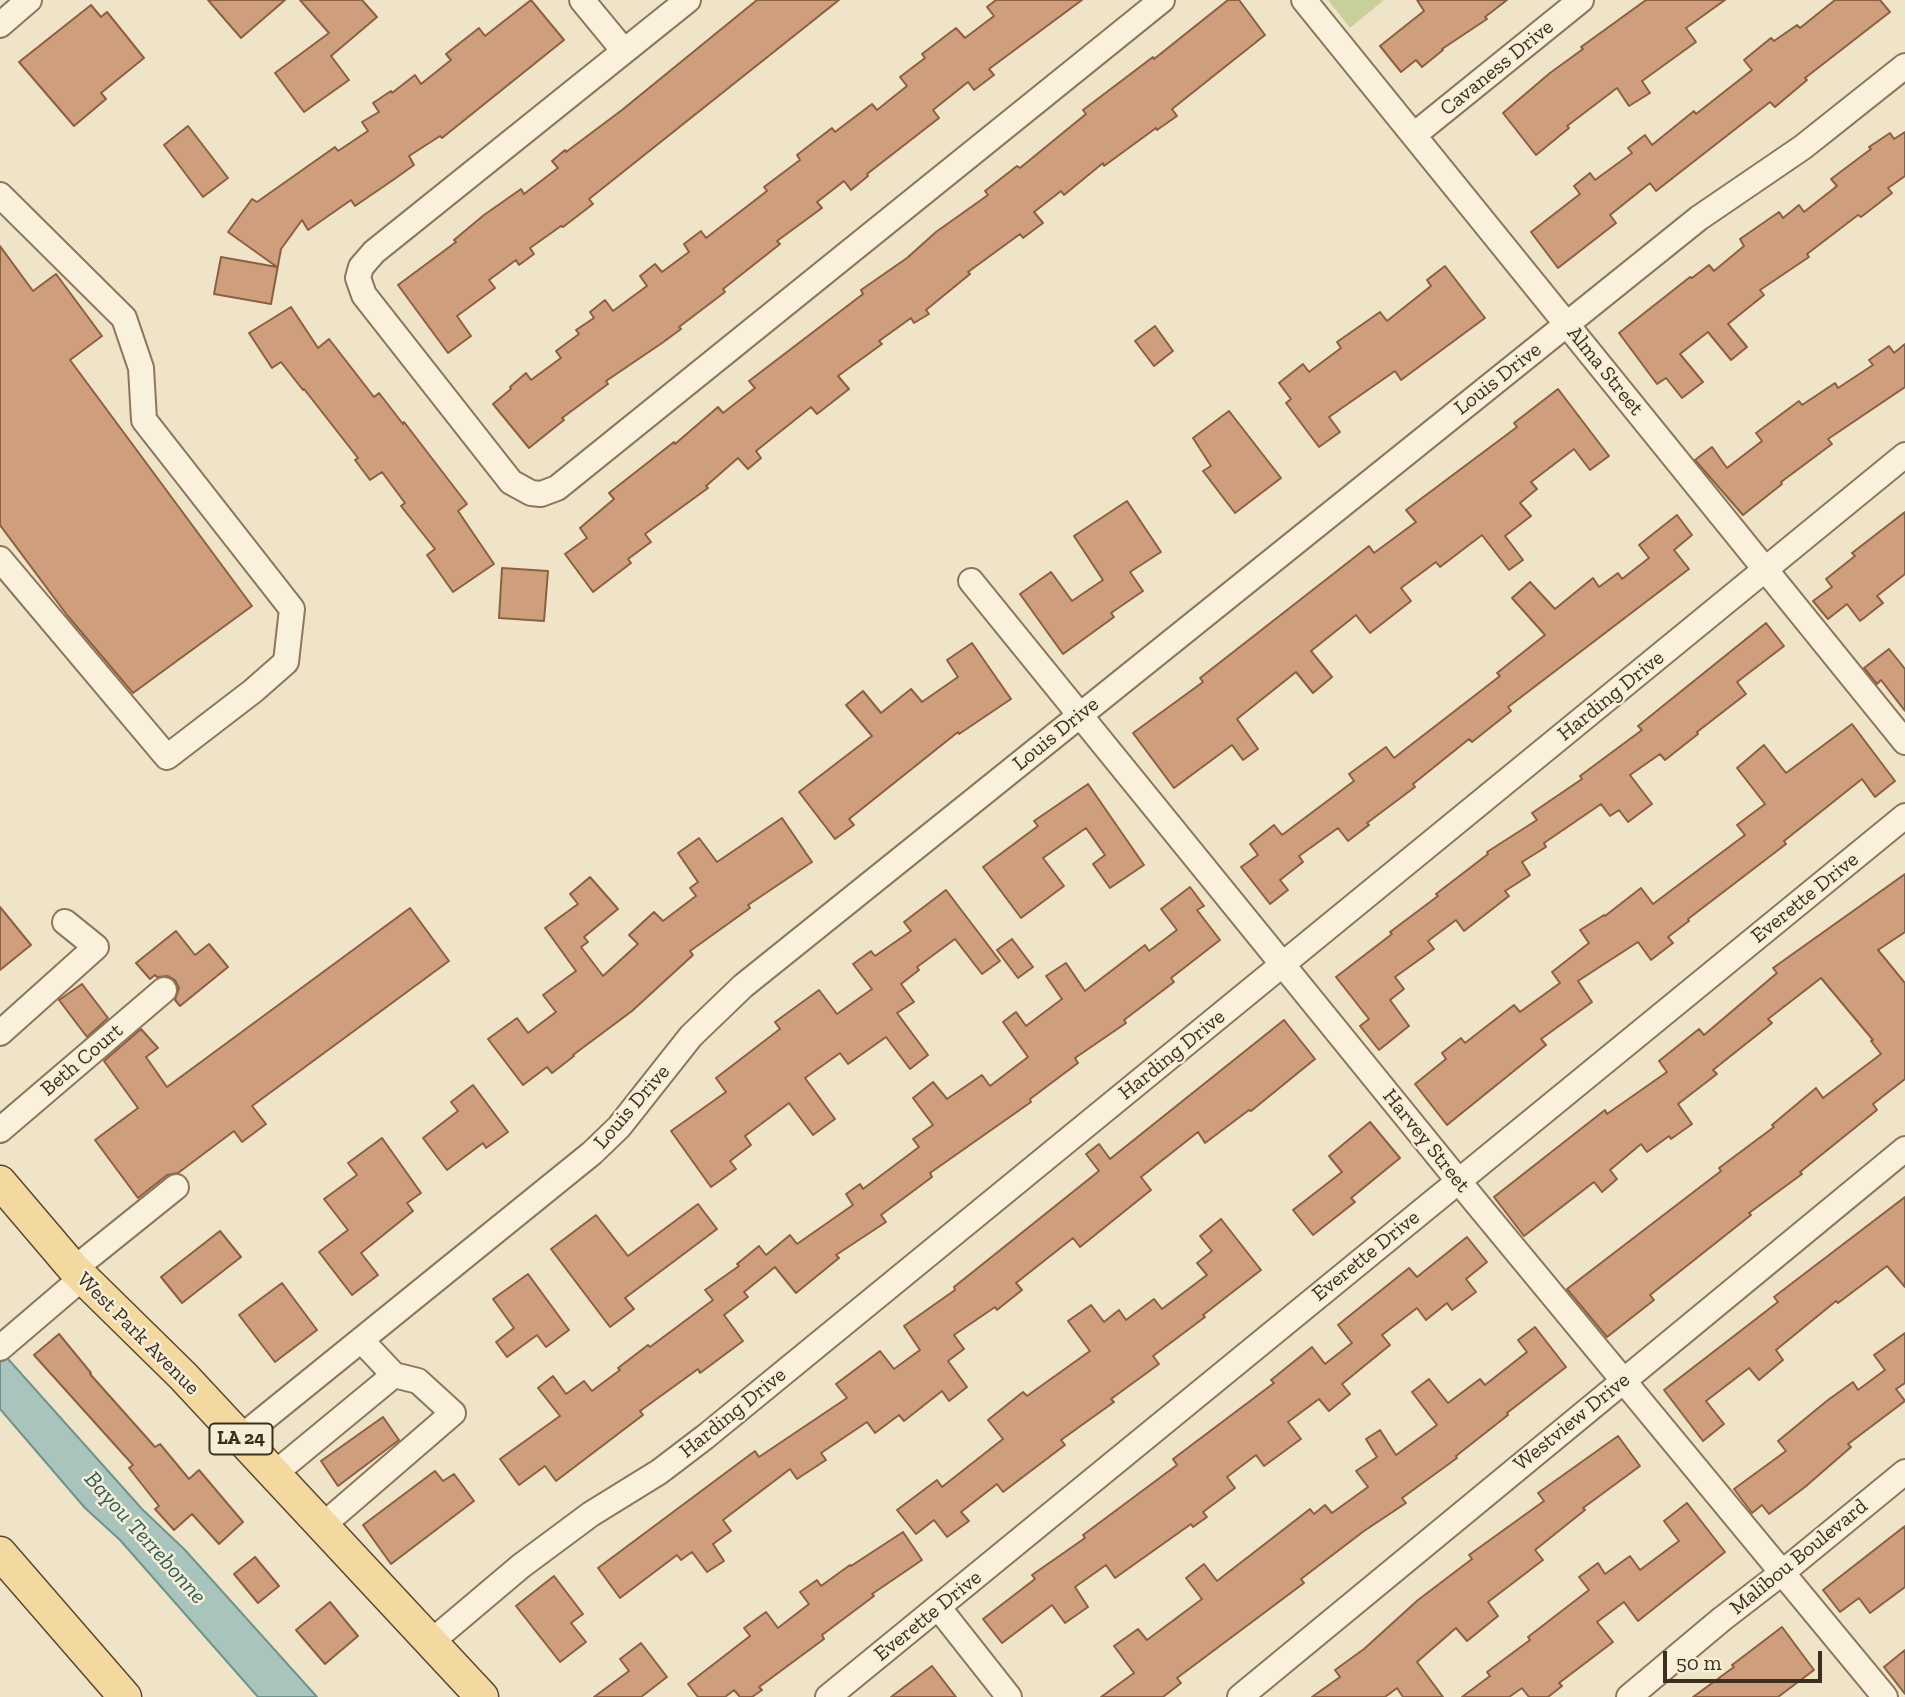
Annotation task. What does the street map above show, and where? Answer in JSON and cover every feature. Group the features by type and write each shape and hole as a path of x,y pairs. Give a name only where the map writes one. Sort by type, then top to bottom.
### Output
{"main road":[{"name":"West Park Avenue","path":"0,1182 78,1273 183,1376 481,1697"},
{"path":"3,1560 125,1697"}],"street":[{"path":"0,25 29,0"},
{"path":"582,0 624,51"},
{"path":"688,0 374,252 361,267 358,278 364,295 511,482 531,493 541,494 556,488 1162,0"},
{"name":"Alma Street","path":"1304,0 1905,742"},
{"name":"Cavaness Drive","path":"1414,135 1581,0"},
{"name":"Louis Drive","path":"240,1438 592,1153 619,1127 691,1036 743,986 1699,218 1803,147 1905,66"},
{"path":"0,195 124,318 141,368 144,420 292,609 286,662 167,757 0,559"},
{"name":"Harding Drive","path":"430,1642 521,1566 591,1514 659,1472 705,1437 1905,455"},
{"name":"Harvey Street","path":"971,581 1282,965 1885,1697"},
{"name":"Everette Drive","path":"828,1697 1905,816"},
{"path":"0,1033 96,947 65,922"},
{"name":"Beth Court","path":"0,1130 164,990"},
{"name":"Westview Drive","path":"1240,1697 1905,1149"},
{"path":"6,1343 78,1273 176,1187"},
{"path":"322,1526 453,1413 418,1381 394,1375 361,1340"},
{"path":"274,1474 394,1375"},
{"name":"Malibou Boulevard","path":"1629,1697 1905,1472"},
{"path":"938,1607 1009,1697"}],"green space":[{"path":"1328,0 1384,0 1350,28"}],"water":[{"name":"Bayou Terrebonne","path":"0,1350 142,1509 185,1550 317,1697 258,1697 120,1540 85,1508 0,1409"}],"building":[{"path":"208,0 285,0 241,38"},
{"path":"300,0 362,0 377,17 331,56 349,80 304,112 275,73 329,33"},
{"path":"531,0 564,40 442,138 440,136 409,156 414,165 393,180 355,206 351,200 308,230 302,220 281,249 271,304 214,294 221,257 277,267 228,232 252,199 257,202 335,147 338,151 368,131 362,122 379,112 373,103 391,91 392,93 415,75 421,84 451,60 446,54 479,28 485,36"},
{"path":"757,0 839,0 589,199 593,204 530,248 534,254 519,265 516,260 489,280 495,288 457,316 471,336 448,353 398,285 456,242 454,240 484,215 521,189 524,194 558,168 552,161 565,150 566,152 622,110"},
{"path":"996,0 1082,0 989,69 994,75 974,90 968,82 933,110 939,118 867,174 868,176 851,190 844,181 817,202 822,208 777,241 780,244 723,289 725,292 679,327 681,329 606,381 608,384 562,418 564,420 529,448 493,404 511,389 510,387 526,373 531,380 561,358 556,351 579,334 576,330 594,318 590,312 605,300 613,311 647,286 640,276 655,264 662,272 689,252 684,244 701,231 706,238 767,191 764,187 800,160 797,155 832,128 835,132 872,104 877,110 907,86 900,77 925,58 922,54 956,28 965,38 994,16 987,7"},
{"path":"1228,0 1239,0 1265,35 1172,109 1177,116 1104,166 1103,163 1064,195 1061,191 1034,212 1043,223 1023,238 1020,234 968,272 970,274 926,310 929,314 914,323 911,318 879,341 882,344 838,376 849,389 817,414 811,407 756,451 761,458 748,469 738,458 706,486 708,488 645,534 651,542 628,559 631,563 593,592 565,554 587,538 580,528 614,499 609,493 674,442 675,444 718,407 723,413 755,388 749,381 863,294 861,290 988,195 985,191 1017,166 1020,168 1086,114 1083,110 1153,57 1154,59"},
{"path":"1417,0 1507,0 1485,17 1487,19 1442,49 1422,67 1416,60 1401,72 1380,46 1424,11"},
{"path":"1646,0 1725,0 1686,28 1696,42 1642,81 1650,93 1629,106 1617,88 1567,126 1569,128 1536,155 1503,113 1583,49 1581,47"},
{"path":"1835,0 1880,0 1890,12 1805,78 1807,80 1775,107 1770,102 1656,191 1650,183 1610,215 1616,223 1558,268 1531,232 1580,194 1574,186 1590,173 1595,180 1632,153 1628,148 1645,135 1652,145 1694,111 1696,114 1752,70 1744,60 1771,38 1774,41 1797,25 1800,28"},
{"path":"91,5 101,17 107,12 144,58 101,93 106,99 74,126 19,62"},
{"path":"188,126 228,178 203,197 164,145"},
{"path":"1905,132 1905,176 1888,188 1892,193 1807,254 1809,257 1760,290 1764,295 1728,324 1747,347 1731,360 1708,332 1680,354 1703,382 1682,398 1666,378 1657,384 1619,333 1690,277 1709,265 1714,271 1744,246 1740,239 1779,212 1783,218 1799,205 1804,212 1837,186 1831,179 1871,149 1869,147 1890,133 1894,139"},
{"path":"0,246 33,291 56,274 102,336 70,360 252,606 133,693 67,615 0,525"},
{"path":"1445,266 1485,318 1401,380 1395,371 1329,417 1340,432 1319,447 1286,403 1291,399 1279,383 1303,364 1309,372 1341,348 1337,342 1380,312 1387,321 1431,286 1427,280"},
{"path":"291,307 318,348 329,339 374,397 379,393 467,504 458,511 494,564 453,592 427,555 435,549 401,506 405,503 382,472 370,480 355,460 358,458 304,389 281,362 272,368 249,333"},
{"path":"1155,326 1173,351 1154,366 1135,341"},
{"path":"1905,344 1905,387 1828,439 1832,444 1743,515 1695,460 1712,447 1727,468 1762,441 1756,433 1799,401 1802,405 1835,383 1838,388 1873,365 1869,360 1889,346 1894,353"},
{"path":"1558,389 1609,456 1590,470 1574,449 1531,482 1537,489 1520,503 1531,516 1505,536 1523,560 1509,570 1482,535 1440,567 1436,562 1401,588 1411,601 1370,633 1356,615 1311,651 1332,677 1313,693 1296,672 1237,719 1258,749 1243,760 1232,745 1174,788 1133,733 1203,682 1200,678 1369,546 1374,553 1416,522 1406,510 1517,427 1514,423"},
{"path":"1229,411 1281,478 1235,513 1203,471 1211,466 1193,438"},
{"path":"1127,501 1161,552 1130,572 1143,591 1111,613 1114,617 1063,654 1020,594 1051,572 1072,601 1103,580 1074,536"},
{"path":"1905,512 1905,574 1877,596 1883,603 1860,621 1847,604 1828,619 1813,601 1832,587 1826,579 1855,556 1852,553"},
{"path":"1677,515 1692,535 1674,550 1689,569 1508,707 1511,711 1472,742 1469,739 1348,841 1338,828 1299,856 1303,862 1280,880 1288,890 1270,904 1241,867 1258,855 1250,844 1274,825 1282,835 1354,781 1349,774 1386,747 1394,758 1500,676 1497,673 1545,635 1512,598 1530,582 1555,609 1593,578 1599,587 1618,573 1622,579 1649,558 1639,545"},
{"path":"502,568 548,571 544,621 499,618"},
{"path":"1766,623 1784,646 1737,682 1746,694 1665,760 1660,754 1630,775 1652,804 1628,822 1619,810 1610,816 1601,804 1544,843 1546,847 1522,862 1530,875 1505,891 1509,896 1464,931 1456,920 1428,941 1434,949 1395,977 1404,989 1390,1000 1409,1026 1379,1050 1360,1026 1369,1019 1336,977 1438,896 1436,894 1488,854 1487,852 1537,820 1532,813 1582,779 1580,776 1642,730 1638,726"},
{"path":"972,643 1011,699 959,734 958,732 849,819 854,825 835,839 799,792 872,736 846,705 863,691 881,713 911,689 922,702 958,677 947,660"},
{"path":"1889,649 1905,669 1905,711 1881,680 1877,684 1864,668"},
{"path":"1852,724 1895,781 1875,797 1862,779 1784,841 1786,844 1688,919 1689,921 1668,937 1673,943 1651,960 1638,942 1578,981 1592,1002 1541,1039 1546,1045 1447,1125 1415,1084 1446,1059 1442,1053 1461,1038 1465,1043 1514,1005 1520,1012 1560,983 1552,972 1589,943 1580,930 1605,916 1641,888 1653,904 1745,835 1737,825 1765,804 1737,768 1764,745 1786,773"},
{"path":"1088,784 1144,865 1110,888 1093,864 1105,855 1086,828 1043,858 1064,886 1021,918 983,867 1038,826 1034,821"},
{"path":"782,818 812,862 748,905 750,908 690,951 693,955 632,1011 552,1073 547,1067 523,1085 488,1039 517,1018 528,1033 556,1012 543,995 576,971 545,928 578,904 570,894 590,877 618,909 584,937 588,942 581,947 603,976 638,944 629,935 654,912 663,921 696,896 690,888 698,882 678,853 699,838 717,862"},
{"path":"1905,874 1905,932 1878,950 1905,983 1905,1079 1873,1104 1877,1110 1800,1172 1802,1174 1749,1213 1751,1215 1650,1295 1654,1300 1607,1337 1567,1289 1721,1171 1719,1168 1774,1127 1772,1125 1816,1088 1823,1098 1881,1054 1871,1041 1873,1040 1821,978 1768,1019 1772,1023 1713,1070 1717,1074 1678,1104 1692,1124 1647,1152 1641,1144 1610,1170 1617,1179 1602,1192 1594,1182 1524,1236 1494,1197 1605,1110 1607,1114 1667,1072 1659,1061 1699,1029 1704,1035 1777,973 1773,968"},
{"path":"1190,887 1204,906 1197,910 1220,940 1171,978 1174,982 1124,1020 1126,1023 1075,1058 1078,1063 1030,1099 1031,1102 930,1173 932,1177 881,1215 886,1222 836,1255 839,1258 796,1293 775,1267 744,1292 748,1297 724,1315 743,1341 700,1373 698,1369 640,1411 643,1415 556,1481 545,1466 519,1485 500,1459 560,1416 538,1388 553,1376 566,1394 584,1381 592,1391 648,1345 650,1347 713,1300 705,1290 739,1266 737,1264 759,1246 766,1255 790,1235 797,1244 853,1205 846,1194 860,1184 863,1189 919,1147 913,1139 933,1125 913,1098 933,1082 947,1099 982,1075 990,1086 1028,1057 1003,1022 1016,1012 1026,1026 1062,999 1046,976 1066,963 1085,991 1145,945 1149,951 1177,930 1161,909"},
{"path":"946,890 1000,961 982,974 955,939 917,967 919,970 901,984 914,1002 897,1013 928,1055 910,1069 886,1037 848,1064 840,1053 805,1078 835,1119 813,1135 789,1103 745,1136 751,1145 730,1161 736,1169 711,1187 671,1131 726,1092 716,1078 780,1029 775,1022 819,990 837,1014 872,989 853,964 871,951 875,956 911,931 904,922"},
{"path":"0,907 31,945 0,970"},
{"path":"410,908 449,961 252,1106 266,1124 242,1142 234,1131 178,1173 167,1175 138,1198 95,1140 138,1108 104,1061 141,1029 158,1048 146,1057 167,1087"},
{"path":"176,931 195,955 209,944 228,967 180,1006 175,1000 179,988 175,980 168,976 155,975 150,979 136,963"},
{"path":"1012,939 1033,967 1018,978 997,950"},
{"path":"82,984 108,1018 87,1037 59,1000"},
{"path":"1284,1020 1315,1059 1251,1111 1205,1143 1198,1132 1141,1177 1151,1190 1080,1247 1073,1238 1016,1283 1022,1290 997,1310 995,1307 954,1335 964,1349 948,1361 967,1387 949,1401 942,1391 904,1421 899,1415 875,1433 867,1422 821,1453 826,1460 797,1479 790,1469 723,1520 731,1531 713,1544 724,1561 707,1572 692,1552 681,1560 677,1555 620,1598 598,1568 755,1451 759,1457 847,1398 836,1384 880,1351 894,1369 920,1350 904,1326 955,1290 954,1287 1099,1171 1086,1154 1099,1144 1110,1159"},
{"path":"473,1085 508,1132 486,1148 483,1143 447,1170 423,1138 458,1111 451,1102"},
{"path":"1370,1122 1400,1158 1351,1198 1355,1202 1313,1235 1293,1210 1342,1172 1329,1156"},
{"path":"382,1138 421,1193 407,1203 413,1211 361,1253 378,1275 352,1295 319,1252 348,1230 324,1199 357,1175 348,1163"},
{"path":"1905,1197 1905,1287 1887,1266 1838,1303 1836,1301 1776,1350 1783,1360 1759,1380 1749,1368 1706,1401 1724,1424 1703,1441 1664,1390 1778,1302 1774,1297"},
{"path":"698,1204 717,1229 625,1298 634,1309 610,1327 551,1249 596,1215 628,1256"},
{"path":"1221,1219 1261,1270 1153,1356 1159,1364 1111,1399 1114,1402 1061,1440 1065,1445 1003,1492 997,1484 961,1512 969,1521 947,1537 934,1520 916,1534 897,1510 937,1480 942,1487 1003,1439 988,1420 1023,1392 1027,1396 1090,1351 1068,1321 1091,1305 1104,1322 1119,1310 1126,1320 1154,1299 1162,1309 1207,1275 1197,1263 1212,1251 1200,1236"},
{"path":"220,1231 241,1257 182,1303 161,1277"},
{"path":"1467,1237 1487,1262 1466,1279 1476,1292 1452,1310 1447,1303 1426,1320 1417,1308 1382,1335 1390,1345 1342,1384 1350,1394 1329,1411 1319,1399 1288,1422 1301,1439 1264,1466 1256,1455 1227,1477 1235,1488 1203,1512 1207,1517 1193,1527 1191,1524 1115,1578 1106,1565 1075,1587 1088,1607 1065,1623 1052,1605 1002,1643 983,1619 1035,1579 1032,1575 1085,1538 1083,1535 1177,1465 1173,1459 1274,1383 1271,1380 1312,1347 1325,1364 1352,1343 1338,1325 1409,1268 1417,1277"},
{"path":"528,1274 569,1330 546,1347 537,1335 507,1357 496,1342 514,1328 493,1299"},
{"path":"282,1283 317,1330 275,1362 239,1315"},
{"path":"1535,1327 1566,1367 1507,1413 1508,1415 1456,1456 1457,1458 1402,1498 1406,1503 1301,1579 1304,1583 1177,1678 1181,1683 1163,1697 1101,1697 1134,1673 1114,1646 1138,1629 1147,1640 1202,1599 1186,1578 1204,1564 1217,1581 1310,1509 1314,1514 1325,1505 1332,1513 1368,1487 1356,1471 1377,1457 1366,1439 1380,1430 1396,1455 1437,1425 1412,1392 1429,1379 1448,1403 1480,1379 1485,1385 1527,1352 1518,1340"},
{"path":"1905,1333 1905,1383 1896,1389 1905,1401 1848,1444 1851,1447 1769,1514 1762,1505 1752,1513 1734,1489 1786,1451 1778,1441 1828,1400 1853,1382 1858,1390 1885,1370 1874,1355"},
{"path":"59,1334 90,1374 155,1447 160,1444 189,1479 199,1470 243,1522 219,1544 192,1514 174,1530 155,1509 159,1506 129,1468 133,1465 34,1355"},
{"path":"383,1417 399,1440 338,1486 321,1461"},
{"path":"1618,1436 1640,1466 1583,1508 1585,1510 1535,1550 1543,1560 1488,1602 1498,1616 1467,1641 1456,1628 1417,1662 1443,1697 1403,1697 1397,1688 1385,1697 1312,1697 1340,1677 1335,1670 1364,1649 1418,1600 1472,1559 1469,1555 1544,1501 1538,1493"},
{"path":"435,1471 443,1481 454,1474 474,1501 391,1564 363,1525"},
{"path":"1687,1503 1725,1552 1638,1621 1624,1602 1597,1622 1613,1642 1559,1683 1562,1686 1548,1697 1529,1697 1522,1688 1509,1697 1462,1697 1490,1676 1487,1672 1530,1640 1528,1637 1589,1590 1579,1577 1598,1563 1605,1574 1630,1556 1640,1570 1679,1541 1664,1521"},
{"path":"1905,1526 1905,1587 1870,1613 1859,1598 1840,1612 1823,1590"},
{"path":"903,1532 922,1560 872,1594 874,1596 822,1635 824,1639 759,1687 762,1690 752,1697 740,1697 734,1690 725,1697 698,1697 688,1684 750,1636 744,1628 766,1612 778,1628 809,1604 800,1592 817,1580 821,1586"},
{"path":"255,1557 279,1586 258,1603 234,1574"},
{"path":"554,1576 583,1614 571,1623 586,1642 560,1662 516,1606"},
{"path":"330,1602 358,1636 325,1664 296,1630"},
{"path":"1782,1627 1814,1670 1778,1697 1693,1697 1734,1667 1732,1665"},
{"path":"641,1643 667,1677 641,1697 594,1697 629,1671 620,1659"},
{"path":"1905,1650 1905,1694 1884,1667"},
{"path":"932,1666 956,1697 891,1697"}]}
